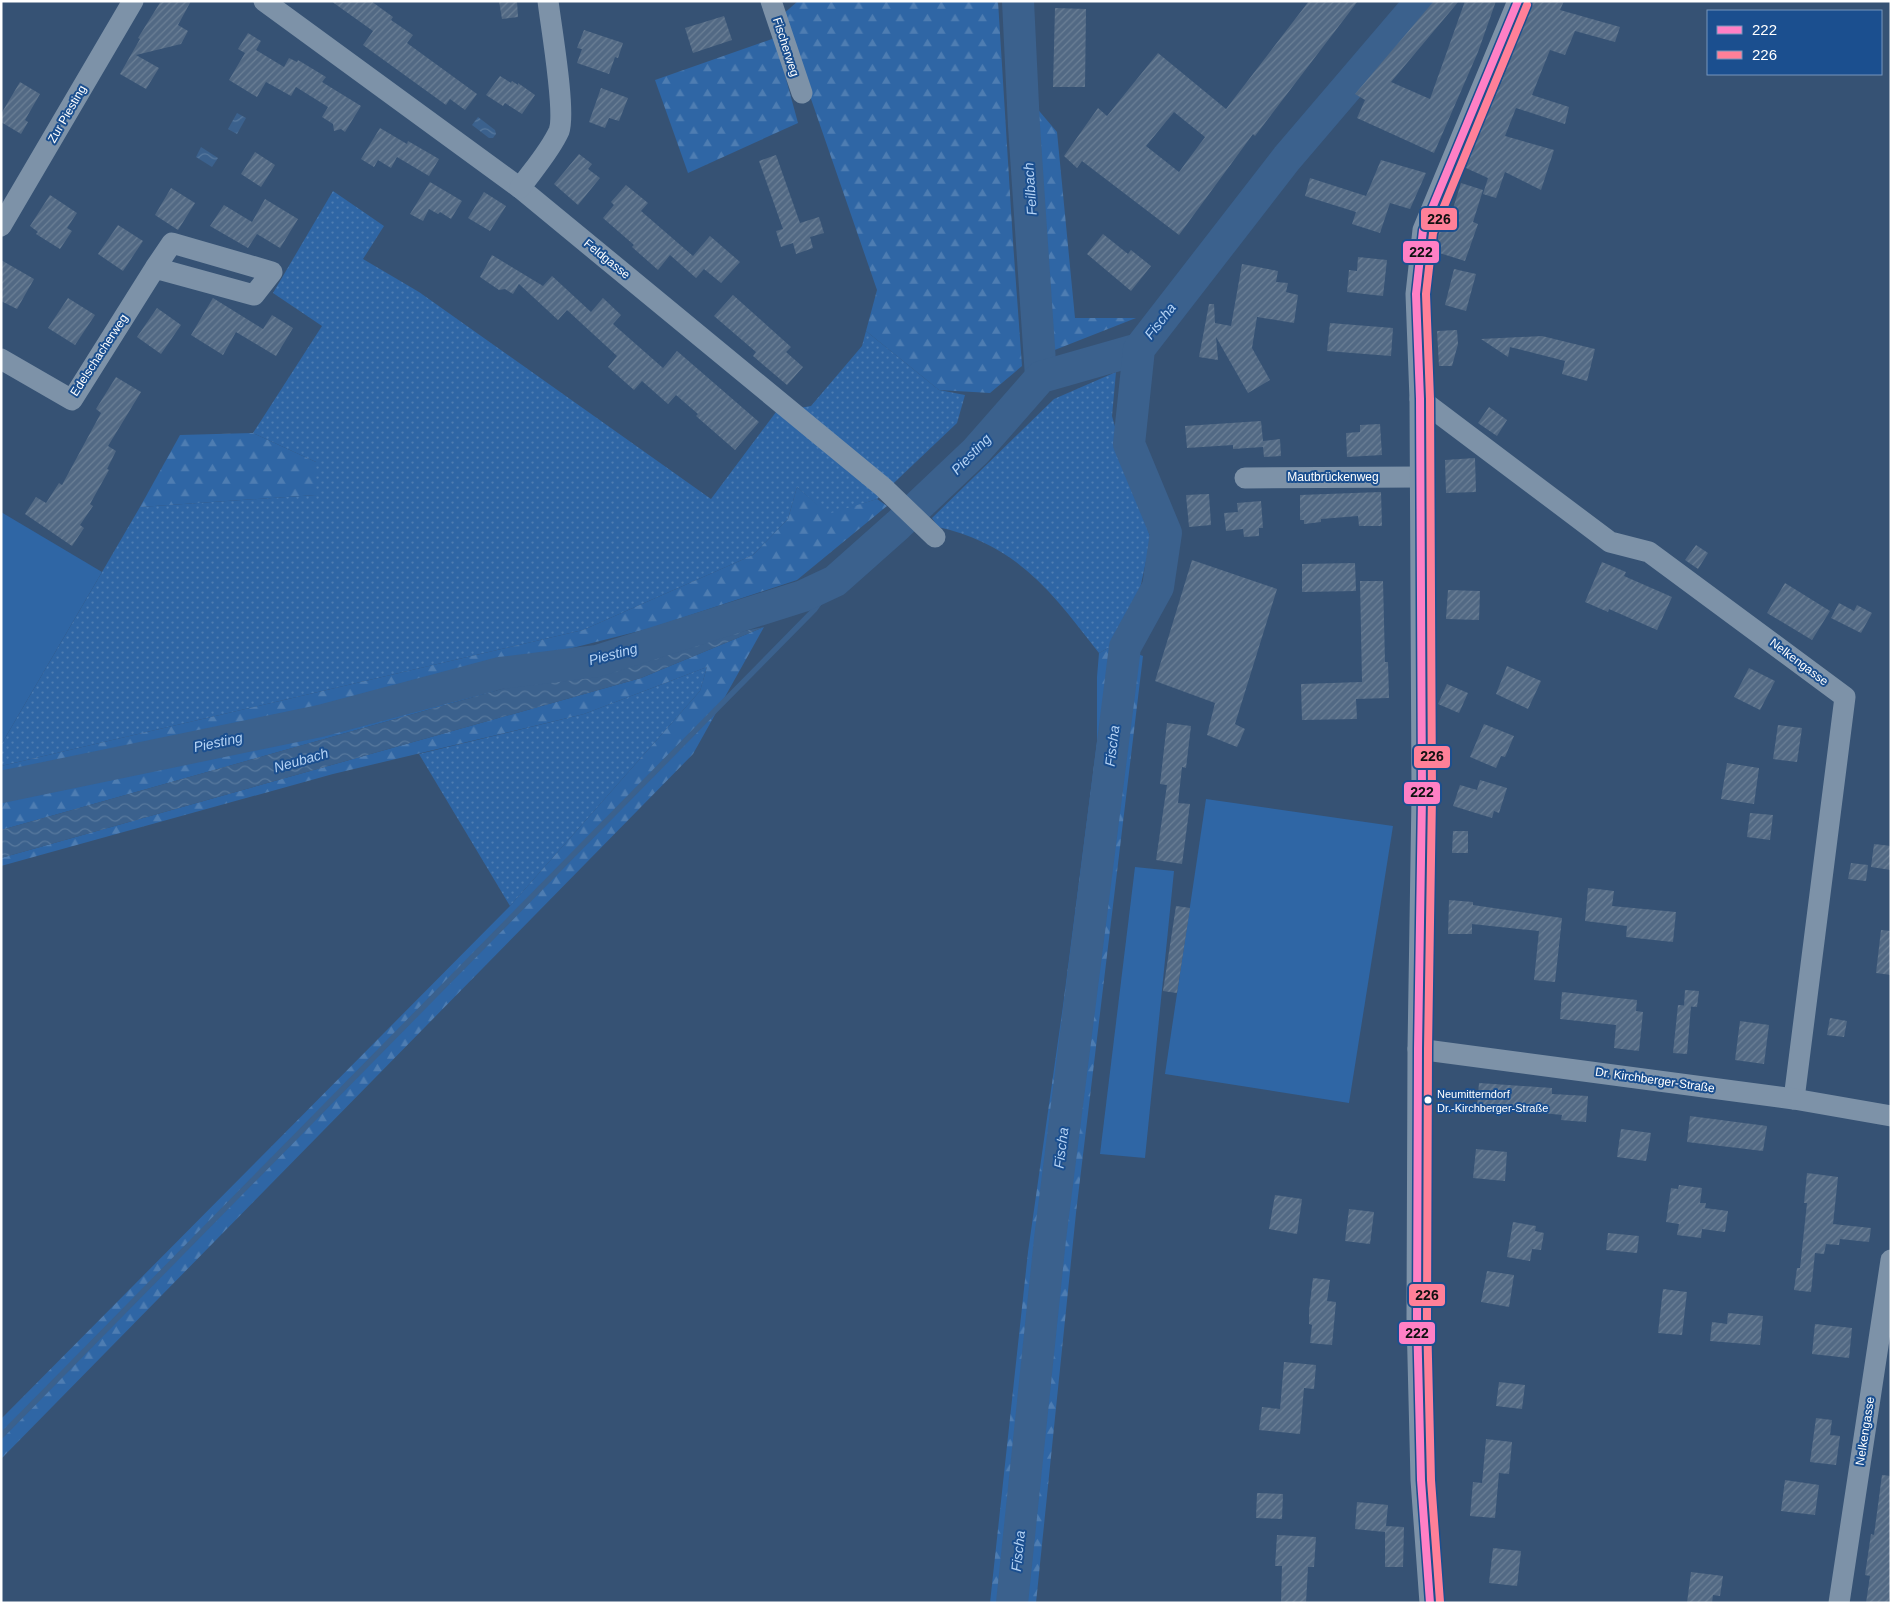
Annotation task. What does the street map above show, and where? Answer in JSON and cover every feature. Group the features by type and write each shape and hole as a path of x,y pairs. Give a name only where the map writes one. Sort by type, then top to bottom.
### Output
{"street":[{"name":"Zur Piesting","path":"1,226 132,1"},
{"name":"Feldgasse","path":"264,1 520,188 795,413 893,497 928,531"},
{"path":"520,188 553,142 560,126 560,96 548,1"},
{"name":"Fischerweg","path":"771,1 802,93"},
{"path":"1430,1603 1421,1480 1418,1337 1418,1049 1422,796 1420,399 1416,294 1423,230 1518,1"},
{"name":"Edelschacherweg","path":"1,359 72,400 155,268"},
{"name":"Nelkengasse","path":"1420,399 1610,542 1650,552 1845,697 1794,1099"},
{"name":"Mautbrückenweg","path":"1245,478 1420,477"},
{"name":"Dr. Kirchberger-Straße","path":"1418,1049 1794,1099 1891,1116"},
{"name":"Nelkengasse","path":"1839,1603 1891,1260"}],"green space":[{"path":"798,1 998,1 1022,366 990,393 939,390 866,331 877,290 782,15"},
{"path":"775,38 798,123 688,173 655,80"},
{"path":"1029,99 1057,132 1075,318 1136,318 1047,353"},
{"path":"333,191 384,226 363,259 419,292 711,499 776,412 811,406 862,346 866,331 939,390 965,395 957,423 877,499 828,515 797,487 788,519 753,555 583,630 1,766 1,745 140,507 316,495 316,462 253,433 322,326 273,293"},
{"path":"1116,372 1112,416 1129,477 1151,539 1137,602 1114,645 1099,653 1065,611 1031,574 1012,559 990,546 966,535 938,527 932,518 1054,399"},
{"path":"253,433 316,462 316,495 140,507 180,435"},
{"path":"797,487 828,514 877,499 887,506 797,580 651,628 529,659 495,691 1,830 1,766 583,630 753,555 788,519"},
{"path":"1,512 102,572 1,745"},
{"path":"764,627 693,754 1,1459 1,1419 510,906 700,691 707,667 584,714 333,774 1,866 1,858 641,678"},
{"path":"1114,645 1143,656 1076,1213 1036,1603 990,1603 1028,1252 1063,1006 1097,742 1099,653"},
{"path":"707,667 700,691 510,906 419,754 584,714"},
{"path":"1206,799 1393,826 1349,1103 1165,1074"},
{"path":"1135,867 1174,871 1145,1158 1100,1154"}],"water":[{"path":"237,113 246,118 237,134 228,129"},
{"path":"478,117 495,130 496,134 493,138 489,138 472,125"},
{"path":"201,147 218,158 212,167 196,157"},
{"name":"Neubach","path":"764,627 641,678 1,858 1,830 597,661"}],"building":[{"path":"161,1 191,1 178,25 188,31 181,44 136,55 159,68 146,89 120,74 140,39 138,38"},
{"path":"331,1 371,1 393,17 391,20 413,35 407,43 477,94 465,110 450,99 446,105 363,45 373,31"},
{"path":"499,1 517,1 518,17 502,19"},
{"path":"1309,1 1358,1 1255,136 1253,134 1179,235 1082,161 1077,168 1064,156 1098,108 1107,116 1158,53 1226,109","holes":["1174,112 1205,137 1179,172 1146,146"]},
{"path":"1434,1 1459,1 1391,82 1430,99 1465,1 1496,1 1478,52 1434,153 1357,118 1365,100 1355,94"},
{"path":"1533,1 1564,1 1560,10 1620,27 1615,42 1575,31 1565,55 1550,50 1532,95 1569,107 1565,124 1516,108 1505,136 1554,150 1541,190 1505,172 1496,198 1483,194 1488,178 1466,168 1475,140 1500,85"},
{"path":"1055,8 1086,9 1085,87 1053,87"},
{"path":"724,16 732,40 693,53 685,28"},
{"path":"584,30 623,43 618,58 615,57 609,74 577,63 582,49 577,48"},
{"path":"248,33 261,41 256,50 284,67 289,58 297,62 298,60 326,77 322,82 361,106 345,132 341,129 334,131 333,124 322,117 328,107 296,87 291,96 266,82 257,97 229,80 245,53 238,49"},
{"path":"500,76 511,83 512,81 518,85 518,83 535,95 522,114 505,103 503,106 486,95"},
{"path":"20,82 40,94 25,120 28,122 21,134 1,122 1,114"},
{"path":"601,88 628,98 619,121 609,118 605,128 589,122"},
{"path":"380,128 407,144 408,141 439,159 429,176 397,157 391,168 378,160 374,167 361,159"},
{"path":"255,152 275,165 261,187 241,174"},
{"path":"579,154 592,164 588,169 600,178 578,205 554,184"},
{"path":"776,155 800,223 819,217 824,233 810,237 813,248 796,254 793,243 781,247 776,231 783,229 759,161"},
{"path":"1381,160 1426,173 1410,209 1390,203 1380,233 1352,224 1356,212 1305,196 1310,178 1366,196"},
{"path":"430,182 462,201 451,219 440,212 438,214 429,209 423,221 410,214"},
{"path":"1461,183 1483,190 1473,222 1478,224 1465,261 1433,251 1445,214 1451,215"},
{"path":"626,185 648,203 641,211 693,256 710,236 740,262 721,283 704,269 696,278 670,255 658,270 632,247 634,245 603,218 614,205 611,202"},
{"path":"171,188 195,203 178,230 155,215"},
{"path":"484,192 506,206 490,231 468,218"},
{"path":"50,195 77,213 67,228 72,231 60,249 36,234 38,232 30,226"},
{"path":"265,199 298,219 280,248 257,234 248,248 210,226 224,205 252,222"},
{"path":"118,225 143,241 123,271 98,254"},
{"path":"1103,234 1128,254 1131,250 1151,266 1131,291 1087,254"},
{"path":"492,255 543,286 552,276 591,312 603,298 621,315 613,324 663,368 677,351 759,422 735,450 696,416 698,414 676,395 668,404 642,381 634,390 608,367 617,356 567,310 558,320 519,284 513,294 505,289 499,290 480,277"},
{"path":"1358,257 1387,260 1383,296 1347,292 1349,270 1357,271"},
{"path":"1,260 34,279 17,309 1,301"},
{"path":"1242,264 1278,271 1276,282 1288,283 1286,292 1298,295 1294,323 1257,317 1252,348 1270,380 1248,393 1216,337 1218,360 1199,357 1209,304 1214,304 1215,323 1231,326"},
{"path":"1454,269 1476,274 1466,311 1445,305"},
{"path":"733,295 791,347 786,352 803,367 787,385 753,356 756,352 714,316"},
{"path":"68,298 95,315 75,345 48,328"},
{"path":"213,298 263,329 272,315 293,328 276,356 236,332 223,355 191,335"},
{"path":"157,308 181,325 161,354 137,337"},
{"path":"1330,323 1393,328 1391,356 1327,351"},
{"path":"1457,330 1458,344 1452,366 1439,366 1437,331"},
{"path":"1542,336 1595,349 1587,381 1562,374 1565,361 1510,347 1508,357 1481,339"},
{"path":"116,377 141,392 108,446 116,451 107,469 109,470 90,504 93,506 80,525 84,528 72,546 25,514 36,497 46,503 59,483 62,485 101,413 96,409"},
{"path":"1489,407 1507,420 1497,436 1478,423"},
{"path":"1261,421 1263,441 1280,439 1281,456 1264,457 1263,447 1233,449 1233,445 1187,448 1185,426"},
{"path":"1380,424 1382,455 1347,457 1346,433 1360,432 1360,425"},
{"path":"1475,458 1476,492 1446,493 1445,460"},
{"path":"1381,492 1382,526 1359,526 1358,516 1321,519 1321,522 1304,524 1304,520 1300,520 1300,495"},
{"path":"1209,494 1211,525 1189,527 1186,495"},
{"path":"1261,501 1263,528 1259,528 1259,536 1244,537 1243,529 1226,531 1224,513 1238,512 1237,503"},
{"path":"1696,545 1708,553 1698,569 1685,560"},
{"path":"1192,560 1277,589 1235,724 1245,729 1237,747 1207,735 1215,703 1155,681"},
{"path":"1602,562 1626,572 1624,576 1672,597 1657,630 1609,609 1608,612 1585,602"},
{"path":"1355,563 1356,591 1302,592 1302,564"},
{"path":"1360,581 1383,581 1385,662 1388,662 1389,698 1356,699 1357,719 1302,720 1301,684 1362,682"},
{"path":"1785,583 1830,611 1812,640 1767,613"},
{"path":"1448,590 1480,591 1479,620 1446,619"},
{"path":"1839,603 1854,611 1857,605 1872,613 1861,633 1831,618"},
{"path":"1507,666 1541,681 1528,709 1496,694"},
{"path":"1749,668 1775,681 1760,710 1734,697"},
{"path":"1447,684 1468,693 1459,713 1438,704"},
{"path":"1167,723 1191,726 1186,768 1182,767 1178,803 1190,804 1182,864 1156,860 1167,785 1160,784"},
{"path":"1484,724 1514,736 1505,757 1501,756 1496,768 1470,757"},
{"path":"1778,725 1802,728 1797,762 1773,759"},
{"path":"1727,763 1759,768 1754,804 1721,799"},
{"path":"1480,780 1507,788 1499,813 1494,811 1492,818 1453,806 1460,785 1477,790"},
{"path":"1750,813 1773,815 1770,840 1747,837"},
{"path":"1453,831 1468,831 1468,853 1452,853"},
{"path":"1874,844 1891,846 1891,870 1871,867"},
{"path":"1851,863 1868,865 1866,881 1848,879"},
{"path":"1588,888 1614,891 1612,906 1676,912 1673,942 1626,937 1627,926 1585,921"},
{"path":"1449,900 1473,902 1473,905 1562,918 1555,982 1534,980 1539,931 1472,924 1472,934 1448,934"},
{"path":"1176,906 1190,908 1177,993 1163,991"},
{"path":"1881,930 1891,931 1891,975 1876,973"},
{"path":"1685,990 1699,991 1697,1007 1684,1006"},
{"path":"1562,992 1637,1000 1636,1011 1643,1012 1639,1051 1614,1048 1616,1025 1560,1019"},
{"path":"1678,1005 1691,1006 1687,1054 1673,1053"},
{"path":"1830,1018 1847,1021 1844,1037 1827,1035"},
{"path":"1740,1021 1769,1025 1764,1064 1735,1060"},
{"path":"1479,1083 1552,1088 1552,1094 1588,1096 1586,1122 1561,1120 1562,1115 1477,1106"},
{"path":"1690,1116 1767,1126 1763,1151 1687,1142"},
{"path":"1621,1129 1651,1133 1646,1161 1617,1157"},
{"path":"1476,1149 1507,1152 1505,1181 1473,1178"},
{"path":"1807,1173 1838,1177 1833,1224 1871,1228 1869,1242 1840,1239 1839,1245 1826,1244 1824,1254 1815,1253 1811,1292 1794,1290 1797,1268 1800,1268 1807,1203 1804,1203"},
{"path":"1679,1185 1702,1188 1700,1203 1706,1203 1705,1208 1728,1211 1725,1232 1702,1229 1701,1238 1677,1235 1679,1224 1666,1222 1671,1188 1678,1189"},
{"path":"1275,1195 1302,1199 1297,1234 1269,1229"},
{"path":"1349,1209 1374,1212 1370,1244 1345,1241"},
{"path":"1513,1222 1536,1226 1535,1231 1544,1233 1541,1250 1532,1249 1530,1261 1507,1257"},
{"path":"1608,1233 1639,1236 1637,1253 1606,1250"},
{"path":"1487,1271 1514,1275 1509,1307 1481,1302"},
{"path":"1313,1278 1330,1280 1327,1301 1336,1302 1332,1345 1310,1343 1312,1325 1309,1324 1309,1311"},
{"path":"1663,1289 1687,1292 1682,1335 1658,1333"},
{"path":"1728,1313 1763,1316 1760,1345 1710,1341 1712,1322 1727,1324"},
{"path":"1815,1324 1852,1328 1849,1358 1812,1354"},
{"path":"1284,1362 1316,1365 1314,1389 1304,1388 1300,1434 1259,1430 1262,1407 1280,1409"},
{"path":"1499,1382 1525,1385 1522,1409 1496,1406"},
{"path":"1816,1418 1832,1420 1830,1435 1840,1436 1836,1465 1810,1462"},
{"path":"1486,1439 1512,1442 1509,1474 1499,1473 1495,1518 1470,1516 1473,1482 1482,1483"},
{"path":"1882,1475 1891,1476 1891,1590 1889,1603 1866,1603 1870,1576 1865,1575 1871,1534 1874,1535"},
{"path":"1785,1480 1819,1485 1815,1515 1781,1511"},
{"path":"1257,1493 1283,1494 1282,1519 1256,1518"},
{"path":"1357,1502 1388,1505 1386,1526 1404,1527 1403,1567 1385,1567 1385,1532 1355,1529"},
{"path":"1277,1535 1316,1537 1314,1567 1308,1567 1306,1603 1281,1603 1282,1566 1275,1566"},
{"path":"1493,1548 1521,1551 1517,1586 1489,1583"},
{"path":"1691,1572 1723,1576 1720,1596 1713,1595 1712,1603 1687,1603"}],"waterway":[{"name":"Feilbach","path":"1018,1 1024,126 1041,377"},
{"name":"Fischa","path":"1012,1603 1050,1239 1125,647 1158,587 1166,533 1129,444 1139,349 1287,158 1421,1"},
{"name":"Piesting","path":"1,787 320,721 500,673 597,661 803,596 835,581 898,525 976,451 1041,377 1139,349"},
{"path":"1,1436 815,609 835,581"}],"transit line":[{"name":"222","path":"1430,1603 1421,1480 1417,1318 1418,1049 1422,796 1420,399 1416,294 1423,230 1518,1"},
{"name":"226","path":"1440,1602 1431,1480 1427,1318 1428,1049 1432,796 1430,399 1426,294 1433,233 1527,5"}],"place":[{"name":"Neumitterndorf Dr.-Kirchberger-Straße","path":"1428,1100"}]}
